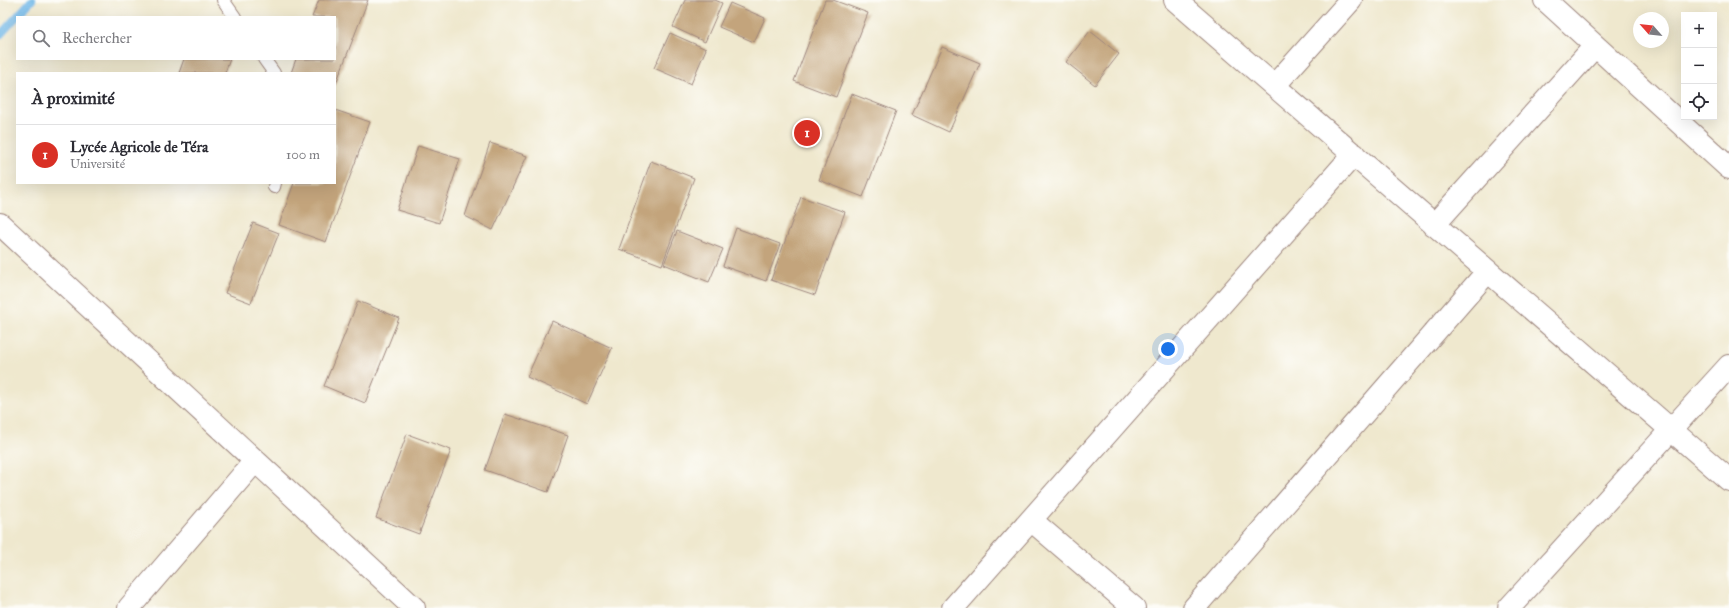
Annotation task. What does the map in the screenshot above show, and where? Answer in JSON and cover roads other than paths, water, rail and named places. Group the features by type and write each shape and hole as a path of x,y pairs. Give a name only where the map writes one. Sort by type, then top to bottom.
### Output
{"street":[{"path":"1175,0 1729,480"},
{"path":"1274,86 1351,0"},
{"path":"1545,0 1729,168"},
{"path":"1434,225 1595,46"},
{"path":"953,608 1354,154"},
{"path":"0,224 414,608"},
{"path":"1194,608 1488,271"},
{"path":"1509,608 1729,366"},
{"path":"129,608 255,461"},
{"path":"1031,520 1134,608"}],"lane":[{"path":"223,0 234,16"},
{"path":"265,60 273,72"}],"waterway":[{"path":"17,16 32,0"},
{"path":"0,35 16,18"}],"place":[{"name":"Lycée Agricole de Téra","path":"807,133"}]}
